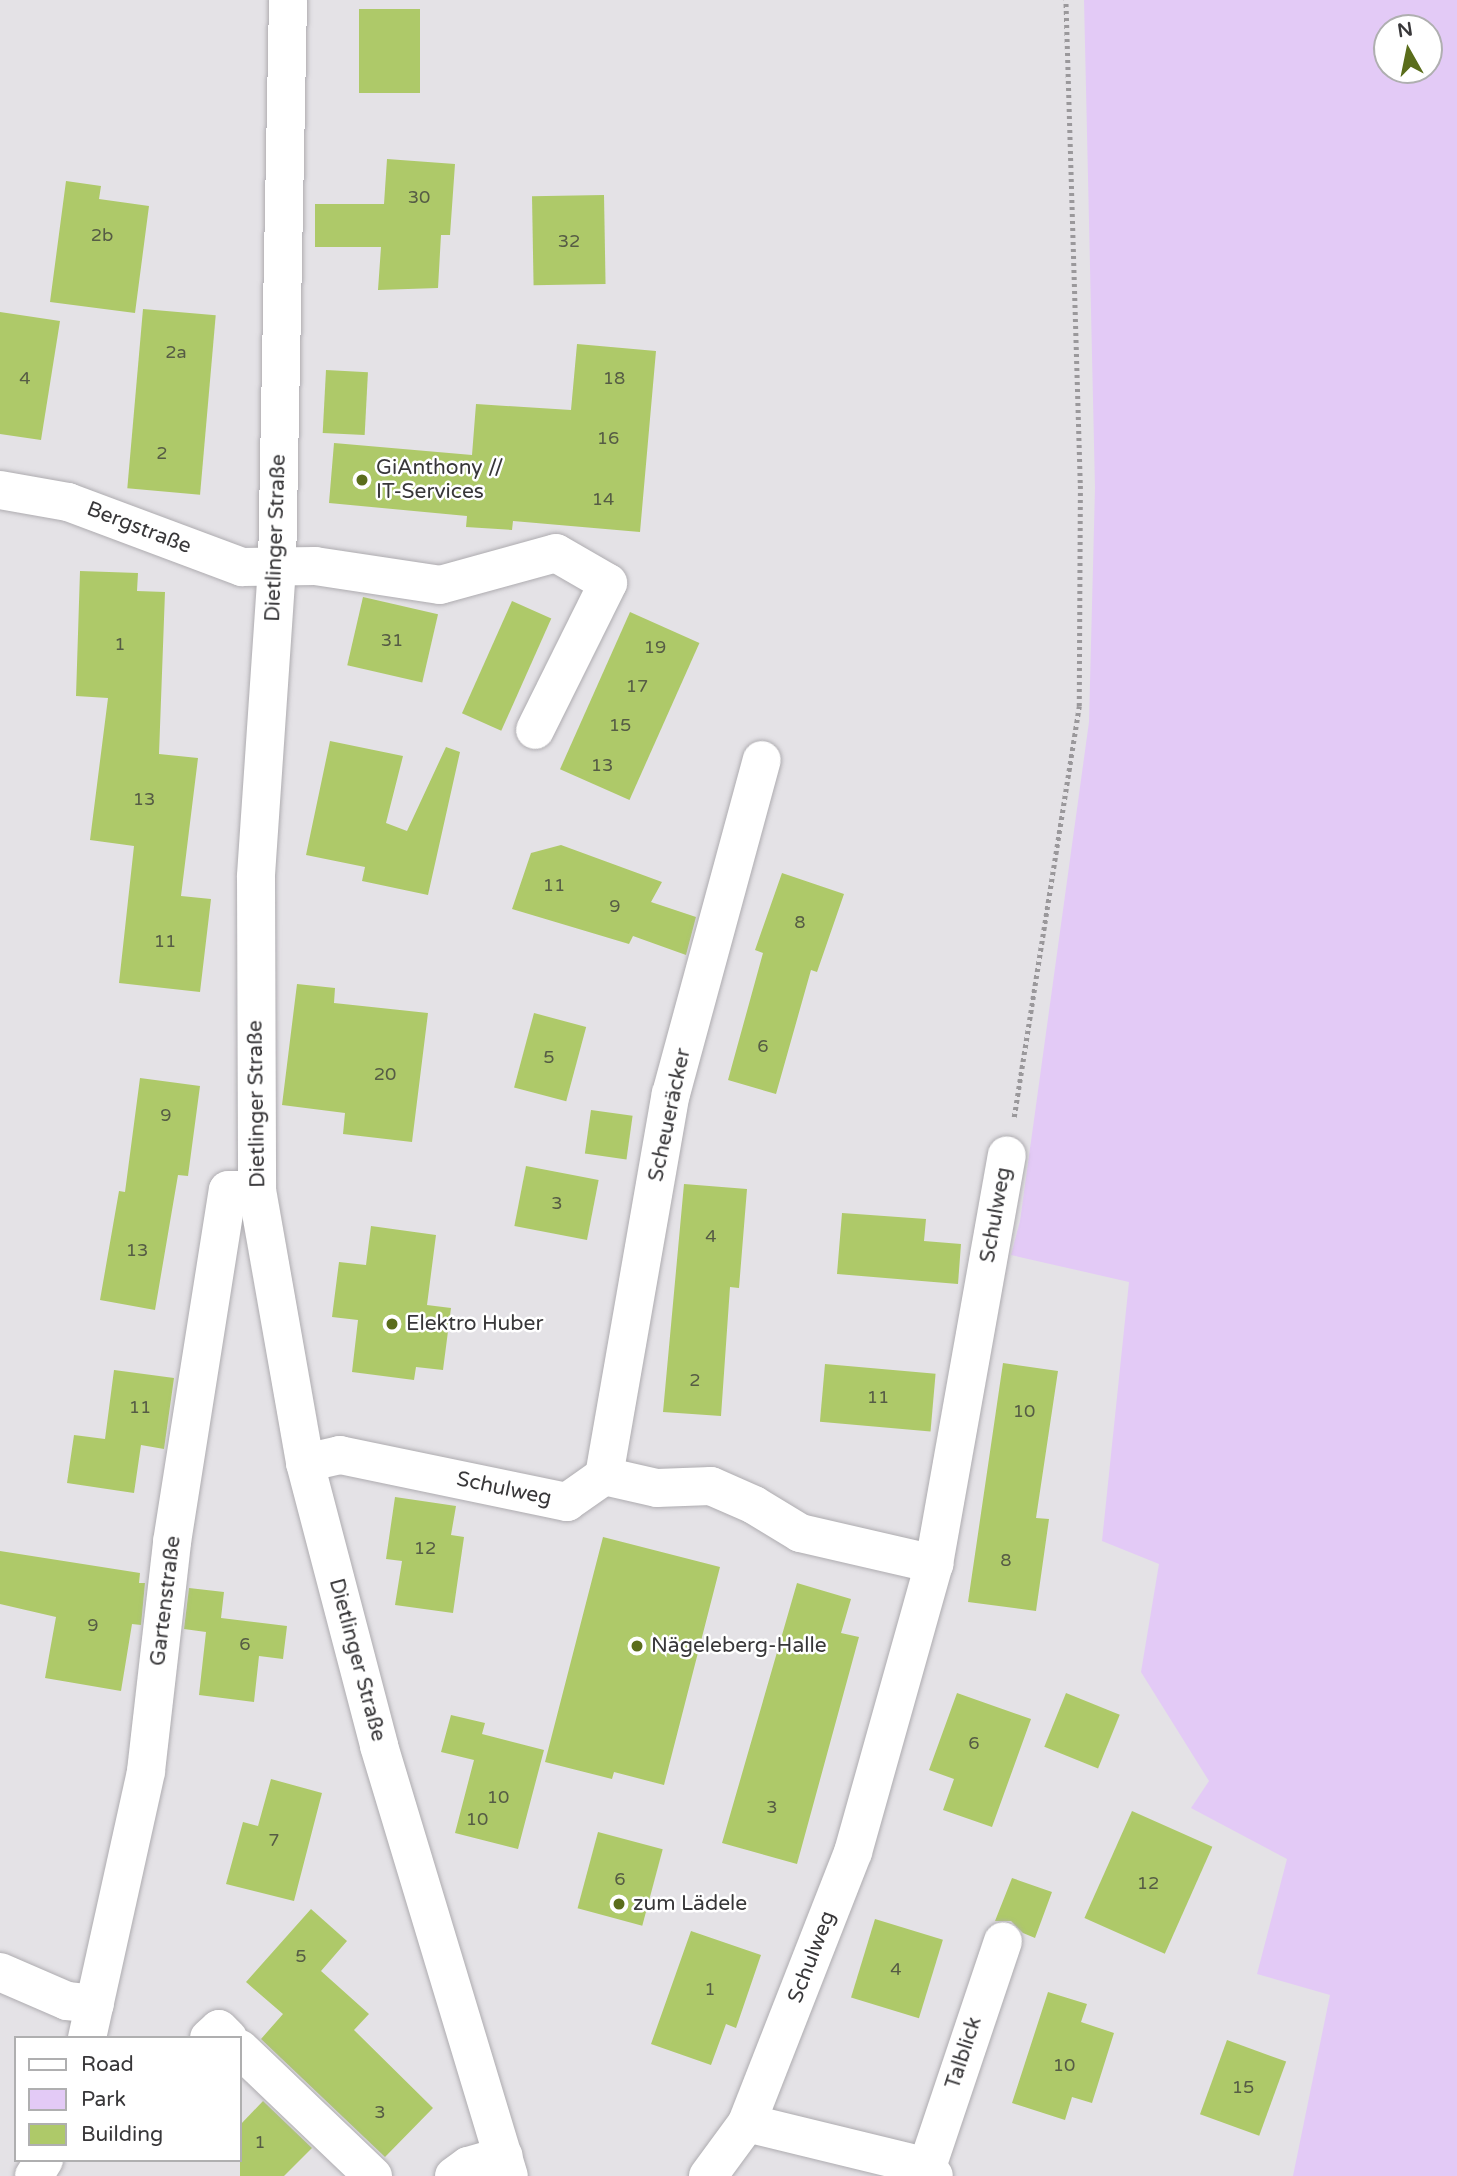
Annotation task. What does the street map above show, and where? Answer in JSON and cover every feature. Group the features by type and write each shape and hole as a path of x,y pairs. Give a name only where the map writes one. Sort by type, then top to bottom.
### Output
{"street":[{"name":"Dietlinger Straße","path":"288,0 277,567 256,877 257,1190 305,1464 379,1746 506,2166"},
{"name":"Bergstraße","path":"0,490 68,502 242,568 277,567"},
{"path":"277,567 315,566 440,585 556,553 608,583 536,730"},
{"name":"Scheueräcker","path":"604,1476 671,1094 762,760"},
{"name":"Schulweg","path":"708,2176 747,2123 853,1852 934,1564 1007,1155"},
{"name":"Gartenstraße","path":"91,2021 146,1771 172,1542 228,1189 257,1190"},
{"name":"Schulweg","path":"305,1464 340,1454 567,1502 604,1476"},
{"path":"604,1476 656,1488 711,1486 754,1505 800,1533 934,1564"},
{"name":"Talblick","path":"747,2123 931,2171 1003,1941"},
{"path":"0,1972 67,2001 91,2021"},
{"path":"211,2036 219,2029 226,2036"},
{"path":"242,2051 373,2176"},
{"path":"454,2176 468,2166 506,2166"}],"path":[{"path":"1007,1155 1079,706 1080,483 1066,0"}],"green space":[{"path":"1084,0 1457,0 1457,2176 1293,2176 1330,1995 1257,1974 1287,1859 1191,1808 1209,1781 1141,1672 1159,1564 1102,1541 1129,1282 1011,1255 1020,1221 1089,722 1095,488"}],"building":[{"path":"359,9 420,9 420,93 359,93"},
{"path":"387,159 455,164 450,235 441,235 438,288 378,290 381,247 315,247 315,204 384,204"},
{"path":"66,181 101,186 99,199 149,206 135,313 50,302"},
{"path":"604,195 606,284 534,285 532,196"},
{"path":"143,309 216,315 200,495 127,488"},
{"path":"0,312 60,321 41,440 0,434"},
{"path":"577,344 656,351 640,532 513,521 512,530 466,527 467,516 329,503 334,443 472,455 476,404 571,410"},
{"path":"326,370 368,372 365,435 323,433"},
{"path":"80,571 138,573 137,591 165,592 159,754 198,758 181,896 211,899 200,992 119,983 134,846 90,840 108,698 76,696"},
{"path":"363,597 438,614 422,683 347,665"},
{"path":"512,601 551,618 501,731 462,713"},
{"path":"630,612 699,643 629,800 560,769"},
{"path":"330,741 403,756 386,823 407,831 446,747 460,752 428,895 362,881 365,867 306,855"},
{"path":"561,845 662,882 651,902 696,917 686,955 633,936 629,944 512,909 531,853"},
{"path":"782,873 844,894 817,972 811,970 776,1094 728,1080 763,953 755,950"},
{"path":"297,984 335,988 334,1003 428,1013 412,1142 343,1134 345,1113 282,1105"},
{"path":"534,1013 586,1027 566,1101 514,1087"},
{"path":"140,1078 200,1086 188,1176 178,1175 155,1310 100,1300 119,1191 125,1192"},
{"path":"591,1110 633,1116 626,1159 585,1154"},
{"path":"526,1166 599,1180 587,1240 514,1226"},
{"path":"684,1184 747,1189 739,1288 730,1287 721,1416 663,1412"},
{"path":"842,1213 926,1219 924,1241 961,1244 958,1284 837,1274"},
{"path":"371,1226 436,1235 427,1305 451,1308 443,1370 416,1367 414,1380 352,1372 358,1320 332,1317 339,1262 366,1265"},
{"path":"1003,1363 1058,1371 1036,1518 1049,1519 1036,1611 968,1602"},
{"path":"825,1364 936,1374 931,1431 820,1422"},
{"path":"114,1370 174,1378 164,1449 141,1445 134,1493 67,1483 74,1435 105,1439"},
{"path":"395,1497 456,1506 451,1535 464,1537 453,1613 395,1605 402,1561 386,1559"},
{"name":"Nägeleberg-Halle","path":"603,1537 720,1567 664,1785 614,1772 612,1779 545,1762"},
{"path":"0,1551 140,1573 139,1583 145,1583 141,1625 132,1624 121,1691 45,1678 56,1617 0,1604"},
{"path":"797,1583 851,1599 841,1633 859,1637 797,1864 722,1843"},
{"path":"189,1588 224,1592 221,1618 287,1626 283,1659 259,1656 254,1702 199,1695 206,1632 184,1629"},
{"path":"957,1693 1031,1719 992,1827 943,1810 954,1779 929,1770"},
{"path":"1066,1693 1120,1715 1098,1769 1044,1747"},
{"path":"451,1715 485,1723 482,1734 544,1750 518,1849 455,1833 474,1760 441,1752"},
{"path":"271,1779 322,1793 294,1901 226,1884 243,1822 258,1826"},
{"path":"1132,1811 1212,1847 1165,1954 1084,1918"},
{"path":"598,1832 663,1849 642,1926 578,1908"},
{"path":"1012,1878 1052,1892 1035,1938 1023,1933 1011,1921 995,1921"},
{"path":"311,1909 347,1941 321,1971 369,2014 354,2030 433,2108 385,2157 261,2039 283,2014 246,1982"},
{"path":"875,1919 943,1940 919,2018 851,1997"},
{"path":"691,1931 761,1955 736,2028 726,2024 711,2065 651,2044"},
{"path":"1048,1992 1087,2004 1081,2022 1114,2033 1092,2103 1072,2097 1065,2120 1012,2103"},
{"path":"1227,2040 1286,2062 1259,2136 1200,2114"},
{"path":"263,2101 312,2148 284,2176 240,2176 242,2123"}],"place":[{"name":"GiAnthony // IT-Services","path":"362,480"},
{"name":"Elektro Huber","path":"392,1324"},
{"name":"Nägeleberg-Halle","path":"637,1646"},
{"name":"zum Lädele","path":"619,1904"}]}
